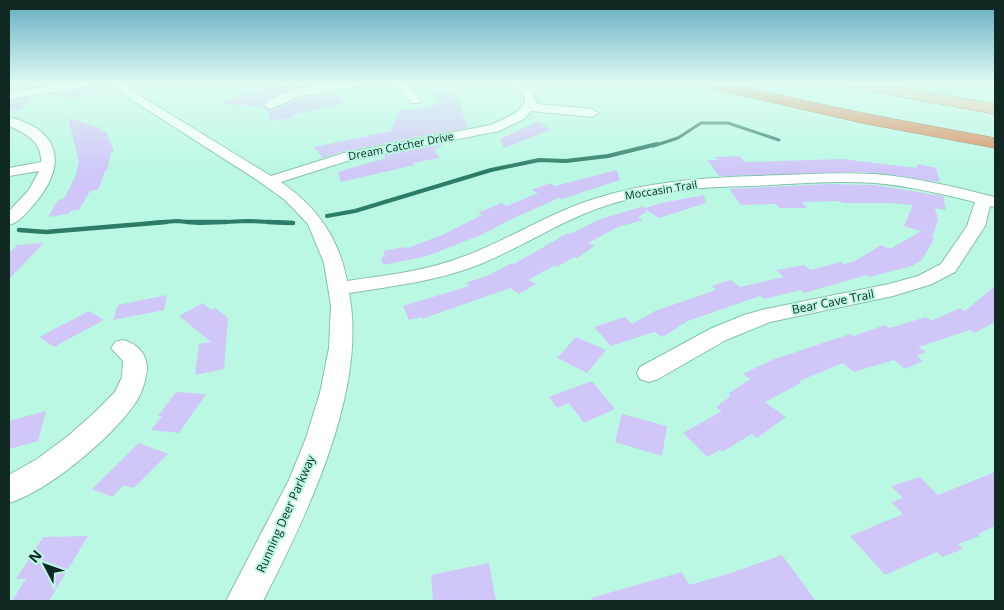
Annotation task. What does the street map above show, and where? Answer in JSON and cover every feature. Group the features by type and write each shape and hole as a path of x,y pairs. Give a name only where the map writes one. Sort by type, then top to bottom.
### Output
{"highway":[{"path":"836,112 995,144"},
{"path":"875,112 995,136"},
{"path":"902,112 995,131"}],"street":[{"name":"Running Deer Parkway","path":"160,112 270,181 294,199 315,221 330,251 340,288 342,316 338,367 322,429 287,517 244,601"},
{"name":"Dream Catcher Drive","path":"270,181 344,157 494,128 513,120 522,112"},
{"path":"586,112 592,113"},
{"path":"9,121 31,131 43,141 48,152 46,176 32,197 9,220"},
{"path":"9,172 48,165"},
{"name":"Moccasin Trail","path":"340,288 440,270 473,260 556,218 584,207 622,196 672,186 779,180 872,179 923,185 990,200"},
{"name":"Bear Cave Trail","path":"649,373 671,363 710,338 747,322 766,316 893,290 925,280 948,268 976,226 990,200"},
{"path":"9,490 47,468 78,444 125,398 134,377 134,359 123,348"}],"building":[{"path":"267,112 303,112 292,115 294,118 271,121"},
{"path":"398,112 462,112 467,128 344,151 323,158 314,147 391,131"},
{"path":"68,118 100,128 107,133 114,152 111,153 107,170 98,190 90,191 79,210 48,217 58,200 64,199 76,175 79,161"},
{"path":"539,121 550,130 504,148 500,139"},
{"path":"445,144 435,149 439,158 412,163 414,165 341,182 338,172 385,158 385,155"},
{"path":"740,156 745,162 842,159 917,168 917,164 936,168 940,182 889,174 860,172 719,176 707,160 718,160 715,157"},
{"path":"617,170 620,180 562,199 559,198 481,235 427,256 383,265 381,258 385,256 383,251 404,247 405,249 442,235 482,215 478,213 501,203 507,206 538,193 532,190 550,183 555,186"},
{"path":"829,184 875,185 943,196 946,210 935,208 938,220 932,238 934,239 922,260 912,266 869,277 867,275 804,293 801,290 764,299 760,296 688,321 662,337 654,332 611,346 594,327 625,317 632,324 655,311 716,290 712,286 731,280 740,287 784,277 776,270 804,265 810,270 841,262 844,264 855,261 881,245 890,249 921,231 904,226 913,205 842,203 840,201 802,202 807,208 779,208 776,204 741,205 729,189"},
{"path":"704,195 706,203 659,218 645,209 646,212 638,217 643,220 618,227 588,243 595,246 577,258 574,257 528,280 536,284 519,294 510,288 422,319 421,317 409,320 403,306 469,286 466,283 489,275 512,263 514,264 568,233 570,234 598,220 644,206 645,208"},
{"path":"44,243 9,279 9,253 17,245"},
{"path":"995,286 995,322 974,333 970,330 918,347 926,352 916,356 923,361 905,369 894,360 854,372 843,363 799,381 801,383 765,402 786,417 757,438 752,434 722,452 720,450 707,457 683,433 722,411 716,407 731,396 728,394 750,379 743,374 772,360 850,334 853,336 885,325 890,328 926,317 931,321 960,308 965,311"},
{"path":"167,295 164,310 113,320 118,305"},
{"path":"203,303 211,310 215,308 228,318 224,369 195,375 199,344 211,342 179,316"},
{"path":"89,311 104,320 54,347 39,337"},
{"path":"576,337 606,350 587,373 557,358"},
{"path":"592,381 615,409 584,423 569,403 557,408 549,397"},
{"path":"176,392 206,394 179,433 151,430 162,416 158,416"},
{"path":"46,411 38,441 9,449 9,421"},
{"path":"622,414 667,426 662,456 615,442"},
{"path":"139,443 168,454 134,488 124,485 112,497 92,489"},
{"path":"995,472 995,526 978,534 980,536 958,544 963,549 942,557 937,552 885,575 850,536 903,514 891,502 903,498 891,486 920,477 938,495"},
{"path":"88,536 49,601 12,601 26,579 16,579 43,537"},
{"path":"782,555 816,601 592,601 591,598 682,572 689,585"},
{"path":"489,563 496,601 433,601 431,575"}],"waterway":[{"path":"653,146 678,138 701,123 728,123 779,140"},
{"path":"327,216 355,211 491,170 539,160 566,161 608,156 657,144"},
{"path":"19,230 46,232 166,222"},
{"path":"151,223 188,222"},
{"path":"188,222 224,222"},
{"path":"188,222 224,222"},
{"path":"224,222 293,223 268,222"}]}
